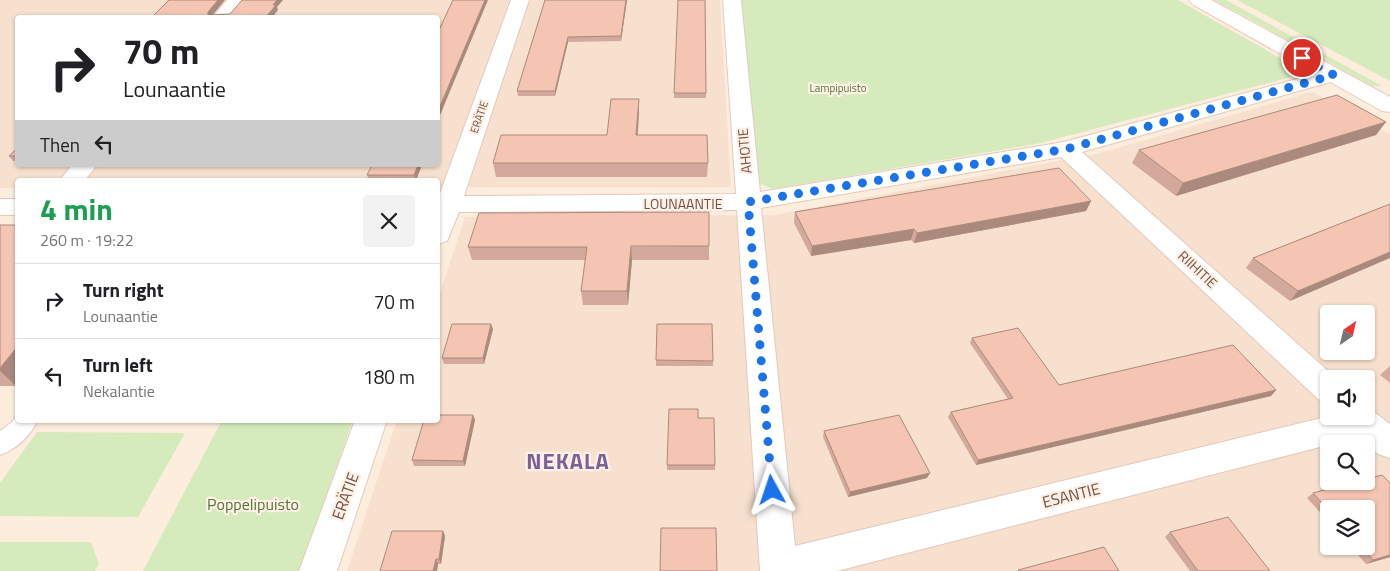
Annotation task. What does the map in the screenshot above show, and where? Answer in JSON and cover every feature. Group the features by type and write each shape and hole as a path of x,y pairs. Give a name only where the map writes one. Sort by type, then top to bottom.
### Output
{"street":[{"path":"224,15 237,0"},
{"name":"ERÄTIE","path":"440,223 443,204 520,0"},
{"name":"AHOTIE","path":"732,0 778,570"},
{"path":"1198,0 1390,106"},
{"name":"LOUNAANTIE","path":"443,204 748,202 1066,149 1334,75"},
{"name":"RIIHITIE","path":"1066,149 1320,382"},
{"path":"74,178 84,167"},
{"path":"0,207 15,207"},
{"name":"ERÄTIE","path":"318,571 371,423"},
{"name":"ESANTIE","path":"778,570 1337,425"},
{"path":"1367,425 1390,444"}],"lane":[{"path":"0,445 20,429 24,423"}],"shaded area":[{"path":"0,0 720,0 731,187 440,187 440,178 15,178 15,188 0,188"},
{"path":"1312,92 1390,134 1390,571 347,571 396,423 440,423 440,293 465,217 774,215 1100,153"}],"green space":[{"name":"Lampipuisto","path":"742,0 1178,0 1306,73 1041,143 773,189 758,183"},
{"path":"1214,0 1226,0 1382,86 1373,86"},
{"path":"1237,0 1390,0 1390,81"},
{"name":"Poppelipuisto","path":"220,423 352,423 299,571 143,571"},
{"path":"37,432 185,433 138,517 0,516 0,483"},
{"path":"0,542 91,542 99,564 95,571 0,571"}],"building":[{"path":"169,0 218,0 208,12 208,15 154,15"},
{"path":"242,0 277,0 273,5 276,5 268,15 208,15 230,14"},
{"path":"453,0 485,0 440,106 440,28"},
{"path":"545,0 626,0 621,36 568,37 555,91 517,91"},
{"path":"678,0 705,0 706,93 674,93"},
{"path":"1337,95 1386,122 1183,183 1139,150"},
{"path":"611,99 639,99 636,135 707,135 708,163 493,163 501,135 607,135"},
{"path":"15,151 15,156 9,156"},
{"path":"371,167 417,167 414,175 367,175"},
{"path":"1059,168 1091,201 917,233 914,229 812,246 795,212"},
{"path":"1390,204 1390,252 1298,291 1253,258"},
{"path":"709,212 709,246 631,246 627,291 581,291 587,247 468,247 479,213"},
{"path":"0,225 15,225 15,350 0,368"},
{"path":"452,324 491,324 483,358 442,358"},
{"path":"657,324 712,324 713,361 656,360"},
{"path":"1018,328 1059,385 1233,345 1276,390 978,460 951,412 1013,398 972,338"},
{"path":"669,409 698,409 698,418 714,418 715,465 667,465"},
{"path":"440,415 473,415 463,461 412,460 423,423 440,423"},
{"path":"899,415 930,473 850,492 824,431"},
{"path":"1382,475 1390,483 1390,555 1373,560 1369,555 1375,555 1375,500 1320,501 1313,493 1324,490 1375,490 1375,477"},
{"path":"1228,517 1270,571 1198,571 1170,532"},
{"path":"661,528 716,528 717,571 660,571"},
{"path":"392,531 443,531 439,559 436,559 433,571 380,571"},
{"path":"1104,547 1119,571 1018,570"}],"district":[{"name":"NEKALA","path":"568,461"}],"route":[{"path":"772,490 748,202 1066,149 1334,75 1302,58"}]}
